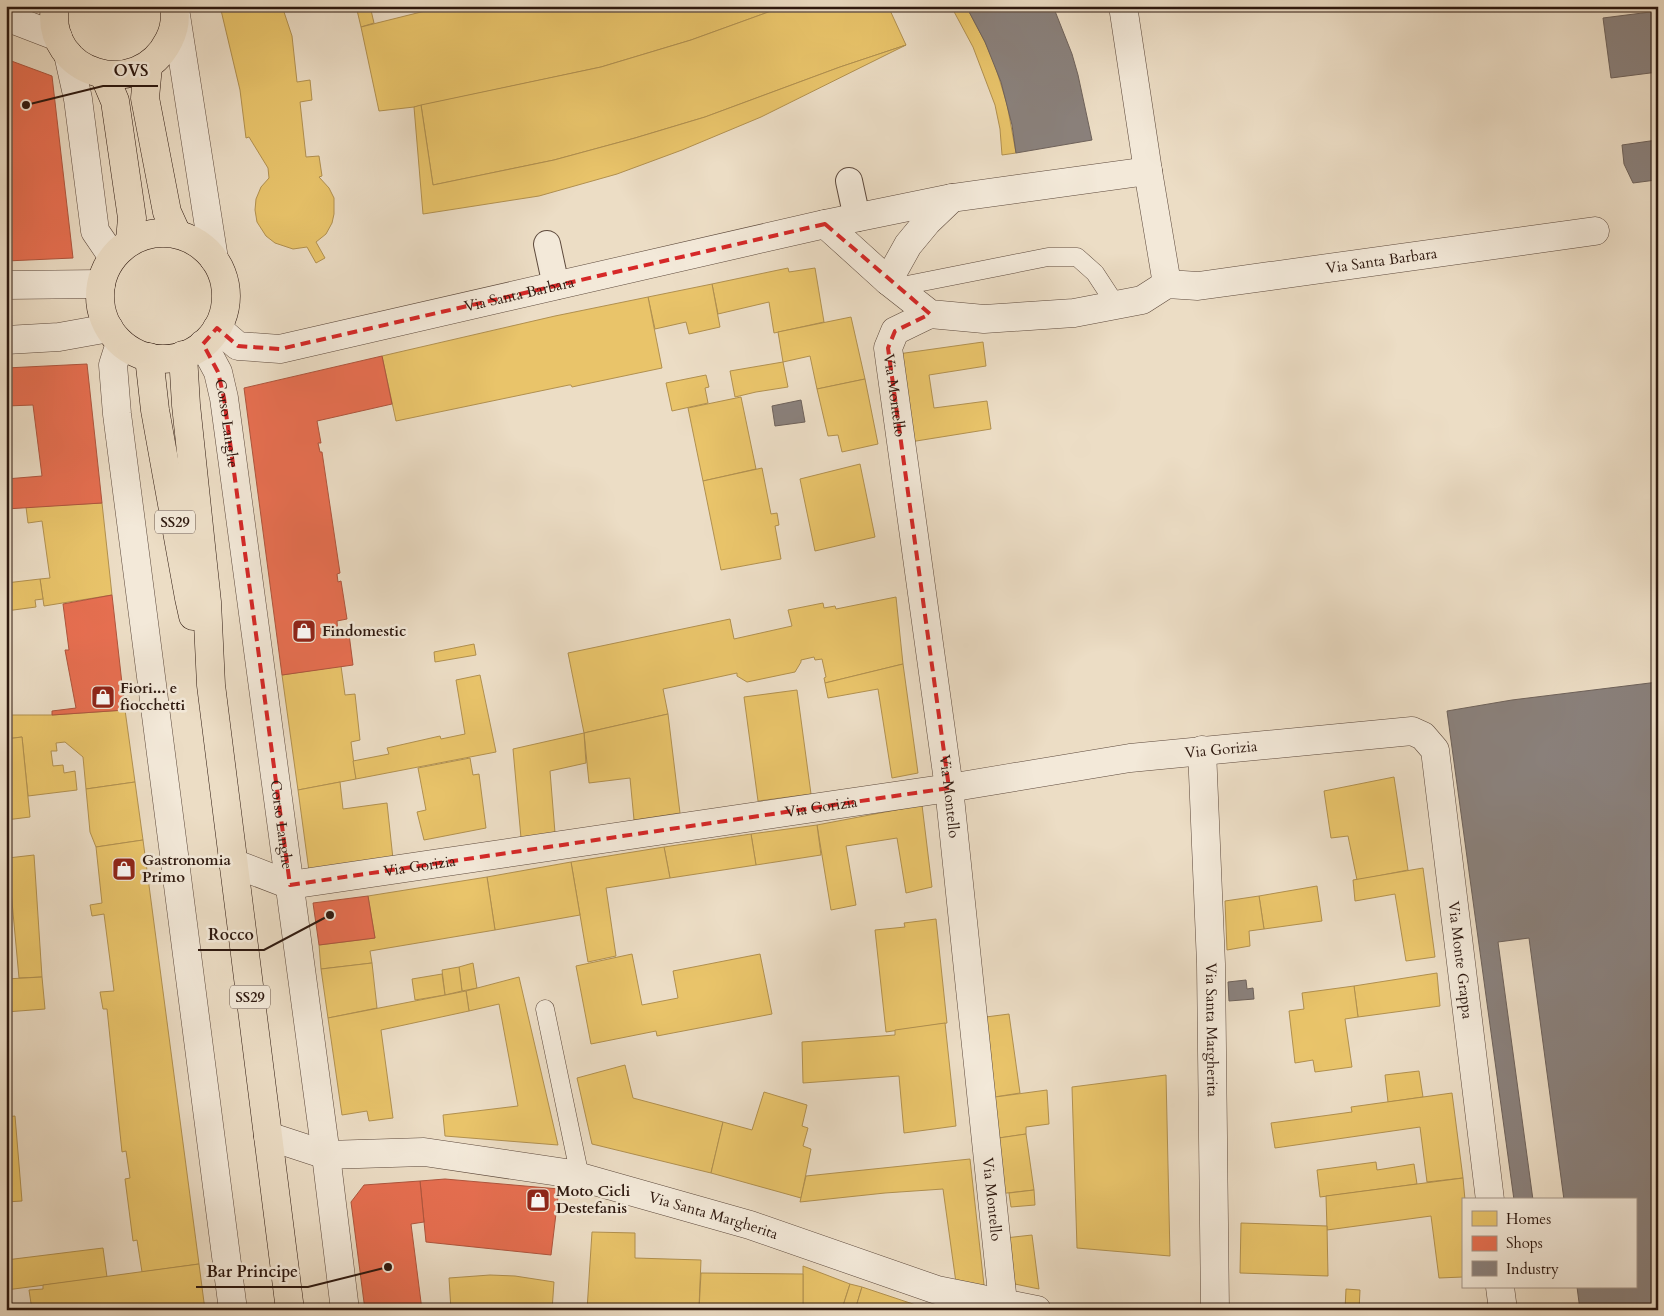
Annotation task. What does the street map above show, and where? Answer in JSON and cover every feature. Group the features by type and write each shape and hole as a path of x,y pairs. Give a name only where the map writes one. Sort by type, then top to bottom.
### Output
{"main road":[{"path":"55,6 54,16 63,46 84,68 104,75 119,76 148,66 164,51 173,31 175,8"},
{"path":"148,66 145,98 167,212 176,234"},
{"path":"104,75 115,101 132,218 121,248 101,284 100,305 103,317 114,335 134,352 148,357 166,359 201,343"},
{"name":"SS29","path":"121,248 145,235 160,233 176,234 193,240 207,250 214,259 224,281 226,300 224,310 201,343 186,406 207,602 211,685 290,1310"},
{"name":"SS29","path":"148,357 189,598 211,685"}],"street":[{"path":"826,224 892,284 930,314 984,319 1074,313 1142,300 1167,284 1123,6"},
{"path":"175,8 214,259"},
{"path":"6,17 63,46 78,100 94,231 121,248"},
{"name":"Via Santa Barbara","path":"201,343 280,349 826,224 952,198 1148,171"},
{"path":"850,181 857,218"},
{"path":"892,284 908,245 927,222 952,198"},
{"name":"Via Santa Barbara","path":"1167,284 1198,286 1595,231"},
{"path":"547,244 556,286"},
{"path":"6,285 101,284"},
{"name":"Via Montello","path":"930,314 895,331 888,348 949,788 1003,1303"},
{"path":"6,340 114,335 113,365 117,414 233,1310"},
{"name":"Corso Langhe","path":"201,343 218,372 224,398 326,1155 345,1310"},
{"name":"Via Gorizia","path":"233,864 290,885 949,788 1130,758 1412,731"},
{"name":"Via Monte Grappa","path":"1412,731 1423,736 1435,750 1490,1198"},
{"name":"Via Santa Margherita","path":"1202,750 1211,964 1215,1310"},
{"name":"Via Santa Margherita","path":"268,1136 326,1155 424,1152 566,1173 750,1225 937,1300 1003,1303 1037,1310"},
{"path":"1500,1288 1503,1310"}],"lane":[{"path":"892,284 1048,257 1077,257 1095,273 1116,305"},
{"path":"545,1009 580,1177"}],"highlighted area":[{"path":"825,224 930,314 895,331 888,348 949,788 290,885 224,398 218,372 203,344 217,328 238,346 280,349"}],"building: Homes":[{"path":"220,6 282,6 292,36 297,82 310,80 312,100 300,102 306,157 319,156 322,176 319,177 329,188 334,198 332,223 326,234 316,242 325,258 316,263 307,247 293,249 275,243 266,236 257,222 256,199 261,187 269,178 268,168 249,137 246,138 240,90"},
{"path":"356,6 370,6 374,23 361,27"},
{"path":"445,6 785,6 691,40 601,67 414,107 379,111 361,27"},
{"path":"785,6 888,6 906,45 840,67 705,117 635,138 554,160 433,185 421,105 601,67 691,40"},
{"path":"951,6 966,6 994,62 1007,104 1016,153 1002,155 1000,129 995,105 973,47"},
{"path":"1282,6 1324,6 1282,11"},
{"path":"906,45 761,117 682,150 617,174 539,196 423,214 414,107 421,105 433,185 554,160 635,138 705,117 840,67"},
{"path":"788,268 789,272 815,268 824,322 774,333 769,302 718,314 712,284"},
{"path":"712,284 720,327 689,334 686,322 655,329 648,297"},
{"path":"648,297 662,368 572,387 569,385 396,421 382,356 555,316"},
{"path":"851,317 865,379 817,389 810,356 783,362 778,332"},
{"path":"983,342 986,366 929,375 934,408 987,401 991,429 910,442 898,354"},
{"path":"783,362 788,387 735,397 730,371"},
{"path":"706,375 709,387 705,388 708,403 672,411 666,383"},
{"path":"865,379 878,444 842,452 838,435 828,436 817,389"},
{"path":"741,397 756,469 703,481 688,408"},
{"path":"860,464 875,537 815,551 800,479"},
{"path":"762,468 771,514 777,513 779,525 775,526 781,559 721,570 703,481"},
{"path":"102,503 112,595 44,606 40,579 50,578 42,521 28,523 26,507"},
{"path":"40,579 43,599 35,600 36,607 6,611 6,583"},
{"path":"896,597 903,664 825,683 824,678 826,677 822,659 815,660 814,657 801,660 795,672 747,682 737,676 737,673 663,689 668,714 584,733 568,653 730,619 734,639 792,626 788,610 823,603 824,608 835,606 836,609"},
{"path":"474,644 476,655 435,662 434,652"},
{"path":"903,664 918,773 892,778 878,689 828,698 825,683"},
{"path":"341,666 345,695 355,694 360,740 351,742 356,779 298,790 282,675"},
{"path":"480,675 496,752 356,779 353,761 389,754 387,748 440,736 441,739 465,734 456,680"},
{"path":"797,690 811,794 758,801 744,697"},
{"path":"125,710 135,782 86,789 83,757 65,742 56,743 57,751 51,751 53,766 63,765 64,773 75,771 77,790 28,796 22,737 6,739 6,715 52,715"},
{"path":"668,714 680,813 634,820 630,778 589,783 584,733"},
{"path":"584,733 586,763 550,771 555,833 521,838 513,749"},
{"path":"22,737 30,817 6,820 6,739"},
{"path":"470,758 473,775 479,774 486,828 424,840 417,812 426,810 418,768"},
{"path":"1394,777 1408,870 1357,880 1348,836 1331,838 1324,791"},
{"path":"135,782 143,840 96,847 90,832 86,789"},
{"path":"340,782 343,809 387,803 393,859 309,871 298,790"},
{"path":"922,805 932,887 906,893 897,838 846,846 856,905 831,910 817,825"},
{"path":"817,825 821,855 756,865 751,834"},
{"path":"751,834 756,865 670,878 664,847"},
{"path":"143,840 199,1264 142,1272 137,1240 133,1241 125,1179 130,1178 126,1151 122,1152 107,1009 103,1009 100,992 114,991 104,914 92,916 90,905 102,903 96,847"},
{"path":"664,847 670,878 606,888 616,956 588,962 571,862"},
{"path":"34,855 42,977 19,978 8,858"},
{"path":"571,862 580,915 495,930 487,877"},
{"path":"1423,868 1435,957 1406,961 1395,894 1355,901 1353,880"},
{"path":"487,877 495,930 370,951 372,963 321,969 319,945 375,938 368,896"},
{"path":"1317,886 1322,921 1264,929 1259,896"},
{"path":"1259,896 1264,929 1249,931 1250,946 1227,950 1225,901"},
{"path":"936,919 947,1023 886,1032 875,930 905,927 904,923"},
{"path":"632,954 642,1005 678,998 673,971 760,954 772,1014 657,1036 656,1031 591,1044 576,966"},
{"path":"372,963 377,1008 328,1018 321,969"},
{"path":"473,963 477,988 462,991 459,967"},
{"path":"459,967 462,991 445,995 442,970"},
{"path":"1437,973 1440,1006 1358,1017 1354,986"},
{"path":"442,974 445,995 415,1000 412,979"},
{"path":"42,977 45,1009 6,1012 6,979"},
{"path":"519,977 558,1145 445,1136 443,1115 518,1106 499,1004 469,1011 466,991"},
{"path":"1354,986 1358,1017 1345,1019 1352,1067 1315,1072 1313,1060 1295,1063 1289,1011 1304,1009 1302,993"},
{"path":"466,991 469,1011 381,1030 393,1118 369,1121 367,1111 342,1115 328,1018"},
{"path":"1009,1014 1020,1093 988,1098 978,1018"},
{"path":"945,1023 956,1126 904,1133 899,1076 803,1083 802,1042 895,1035 895,1030"},
{"path":"625,1065 633,1098 723,1122 711,1173 592,1144 577,1078"},
{"path":"1419,1071 1423,1097 1388,1102 1385,1075"},
{"path":"1166,1075 1170,1256 1077,1248 1072,1087"},
{"path":"1047,1090 1049,1124 1026,1127 1026,1134 992,1139 988,1098"},
{"path":"764,1092 807,1105 802,1126 808,1128 803,1146 811,1149 801,1198 711,1173 723,1122 752,1130"},
{"path":"1452,1093 1463,1178 1427,1182 1420,1127 1275,1148 1271,1123 1352,1112 1351,1107"},
{"path":"15,1116 22,1201 6,1202 6,1117"},
{"path":"1026,1134 1034,1190 998,1194 992,1139"},
{"path":"970,1159 985,1294 957,1290 943,1189 800,1202 806,1176"},
{"path":"1376,1162 1377,1170 1414,1164 1417,1184 1320,1197 1317,1170"},
{"path":"1463,1178 1465,1198 1462,1198 1462,1277 1439,1278 1431,1216 1327,1230 1326,1196"},
{"path":"1034,1190 1035,1205 1011,1207 1009,1193"},
{"path":"1241,1223 1327,1226 1328,1276 1240,1273"},
{"path":"592,1232 635,1233 635,1258 701,1260 699,1307 635,1307 635,1310 587,1310"},
{"path":"1032,1235 1039,1289 1010,1283 1005,1238"},
{"path":"103,1248 107,1277 6,1290 6,1260"},
{"path":"199,1264 205,1310 158,1310 157,1305 115,1310 32,1310 29,1290 43,1289 43,1285"},
{"path":"803,1266 850,1284 842,1309 830,1305 830,1310 803,1310"},
{"path":"701,1273 803,1274 803,1310 699,1310"},
{"path":"490,1275 515,1276 554,1282 552,1310 451,1310 449,1278"},
{"path":"850,1284 862,1287 855,1310 844,1310 842,1309"},
{"path":"862,1287 922,1307 921,1310 855,1310"},
{"path":"1346,1289 1360,1290 1359,1310 1345,1310"}],"building: Shops":[{"path":"6,59 52,76 73,258 6,261"},
{"path":"382,356 392,404 317,421 321,443 318,443 320,452 322,452 340,573 337,574 338,582 341,581 347,619 337,621 338,635 349,634 353,665 282,675 244,388"},
{"path":"87,364 102,503 6,509 6,479 42,476 33,405 6,406 6,368"},
{"path":"112,595 125,710 52,715 52,711 76,708 65,650 69,650 63,604"},
{"path":"368,896 375,938 319,945 313,903"},
{"path":"445,1179 559,1189 551,1255 426,1242 420,1181"},
{"path":"420,1181 424,1222 411,1224 422,1310 365,1310 351,1202 364,1185"}],"building: Industry":[{"path":"966,6 1053,6 1072,54 1092,140 1016,153 1012,125 1001,82 985,42"},
{"path":"1658,11 1658,72 1611,78 1603,18"},
{"path":"1657,140 1658,169 1656,180 1633,183 1624,164 1622,145"},
{"path":"801,400 805,422 775,426 772,406"},
{"path":"1658,682 1658,1310 1580,1310 1577,1288 1636,1288 1636,1198 1564,1198 1529,938 1498,942 1533,1198 1514,1198 1447,711 1512,700"},
{"path":"1246,980 1247,989 1253,988 1254,999 1229,1001 1228,982"}],"place":[{"name":"OVS","path":"26,105"},
{"name":"Findomestic","path":"304,631"},
{"name":"Fiori... e fiocchetti","path":"103,697"},
{"name":"Gastronomia Primo","path":"124,869"},
{"name":"Rocco","path":"330,915"},
{"name":"Moto Cicli Destefanis","path":"538,1200"},
{"name":"Bar Principe","path":"388,1267"}]}
